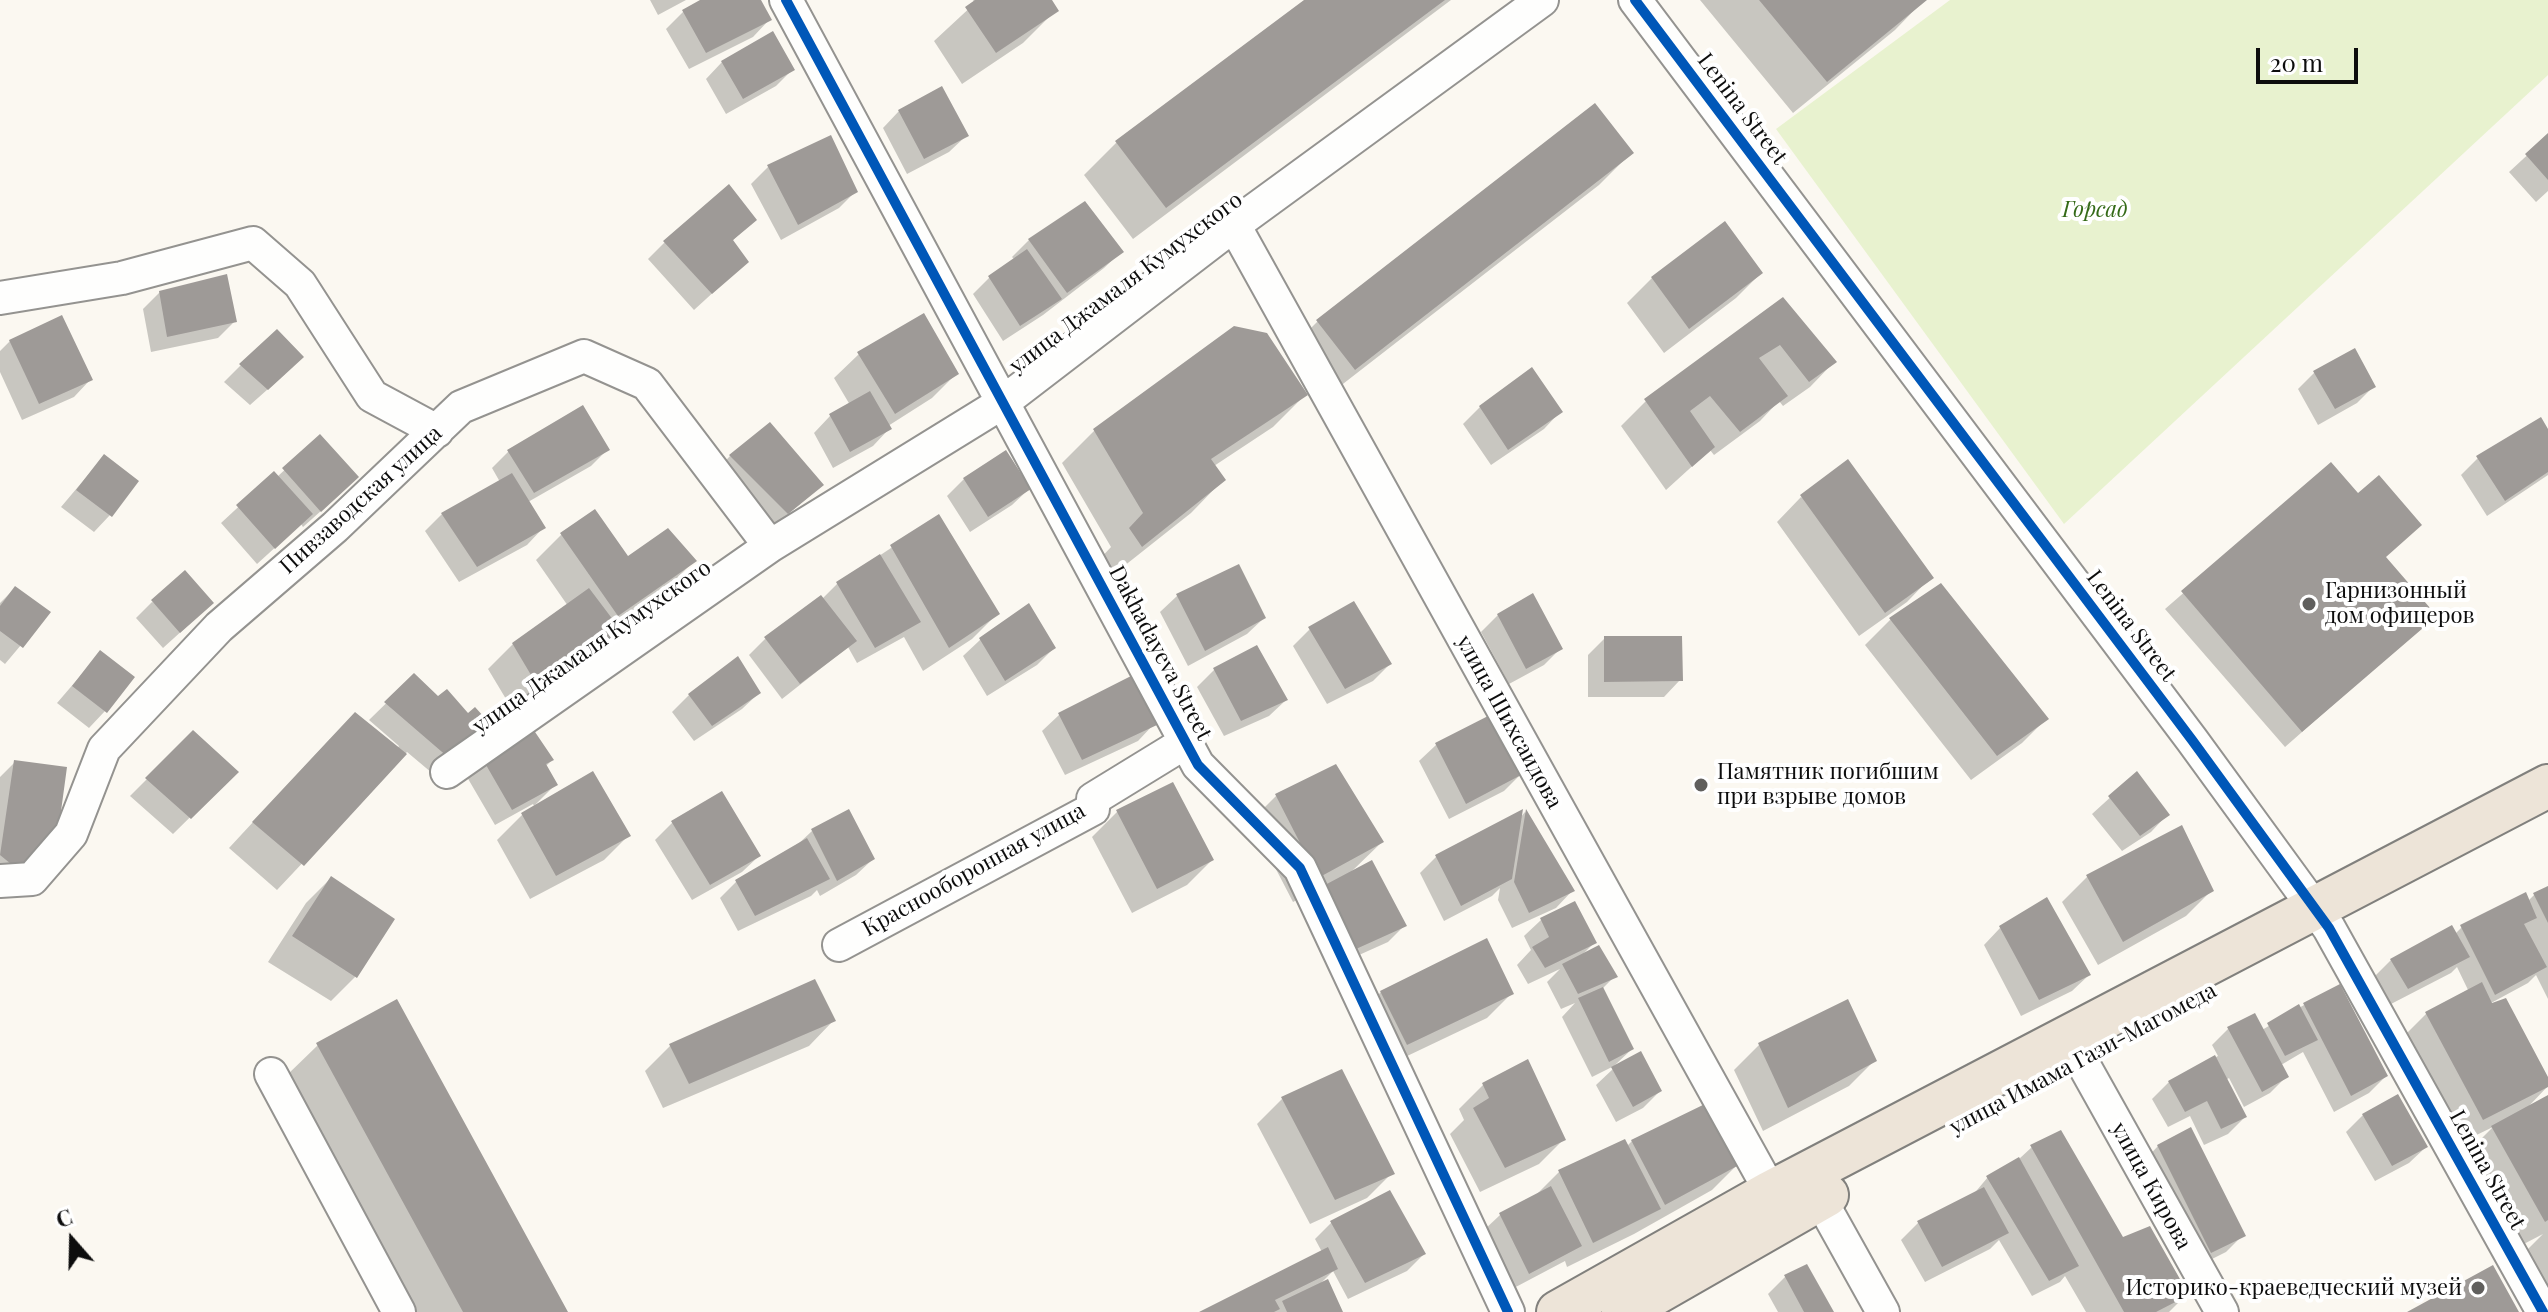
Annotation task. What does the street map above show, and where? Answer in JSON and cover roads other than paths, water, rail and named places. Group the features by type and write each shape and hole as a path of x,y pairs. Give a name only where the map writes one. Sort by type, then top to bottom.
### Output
{"main road":[{"path":"1558,1312 1792,1203 2322,919 2548,786"},
{"name":"улица Имама Гази-Магомеда","path":"1623,1312 1792,1203 2081,1060 2322,919 2548,815"}],"street":[{"name":"Dakhadayeva Street","path":"786,0 1198,765 1300,868 1508,1312"},
{"name":"улица Джамаля Кумухского","path":"447,772 770,546 1002,403 1234,225 1542,0"},
{"name":"Lenina Street","path":"1635,0 2192,740 2322,919 2543,1312"},
{"name":"улица Шихсаидова","path":"1234,225 1792,1203 1883,1312"},
{"path":"0,298 122,278 253,243 300,284 372,396 437,431"},
{"name":"Пивзаводская улица","path":"0,881 32,879 71,834 104,749 219,627 335,527 461,407 584,356 647,384 770,546"},
{"name":"Краснооборонная улица","path":"839,945 1093,809 1093,799 1186,742"},
{"name":"улица Кирова","path":"2081,1060 2222,1312"},
{"path":"271,1074 399,1312"}],"place":[{"name":"Гарнизонный дом офицеров","path":"2309,604"},
{"name":"Памятник погибшим при взрыве домов","path":"1701,785"},
{"name":"Историко-краеведческий музей","path":"2478,1288"}],"park label":[{"name":"Горсад","path":"2095,210"}]}
